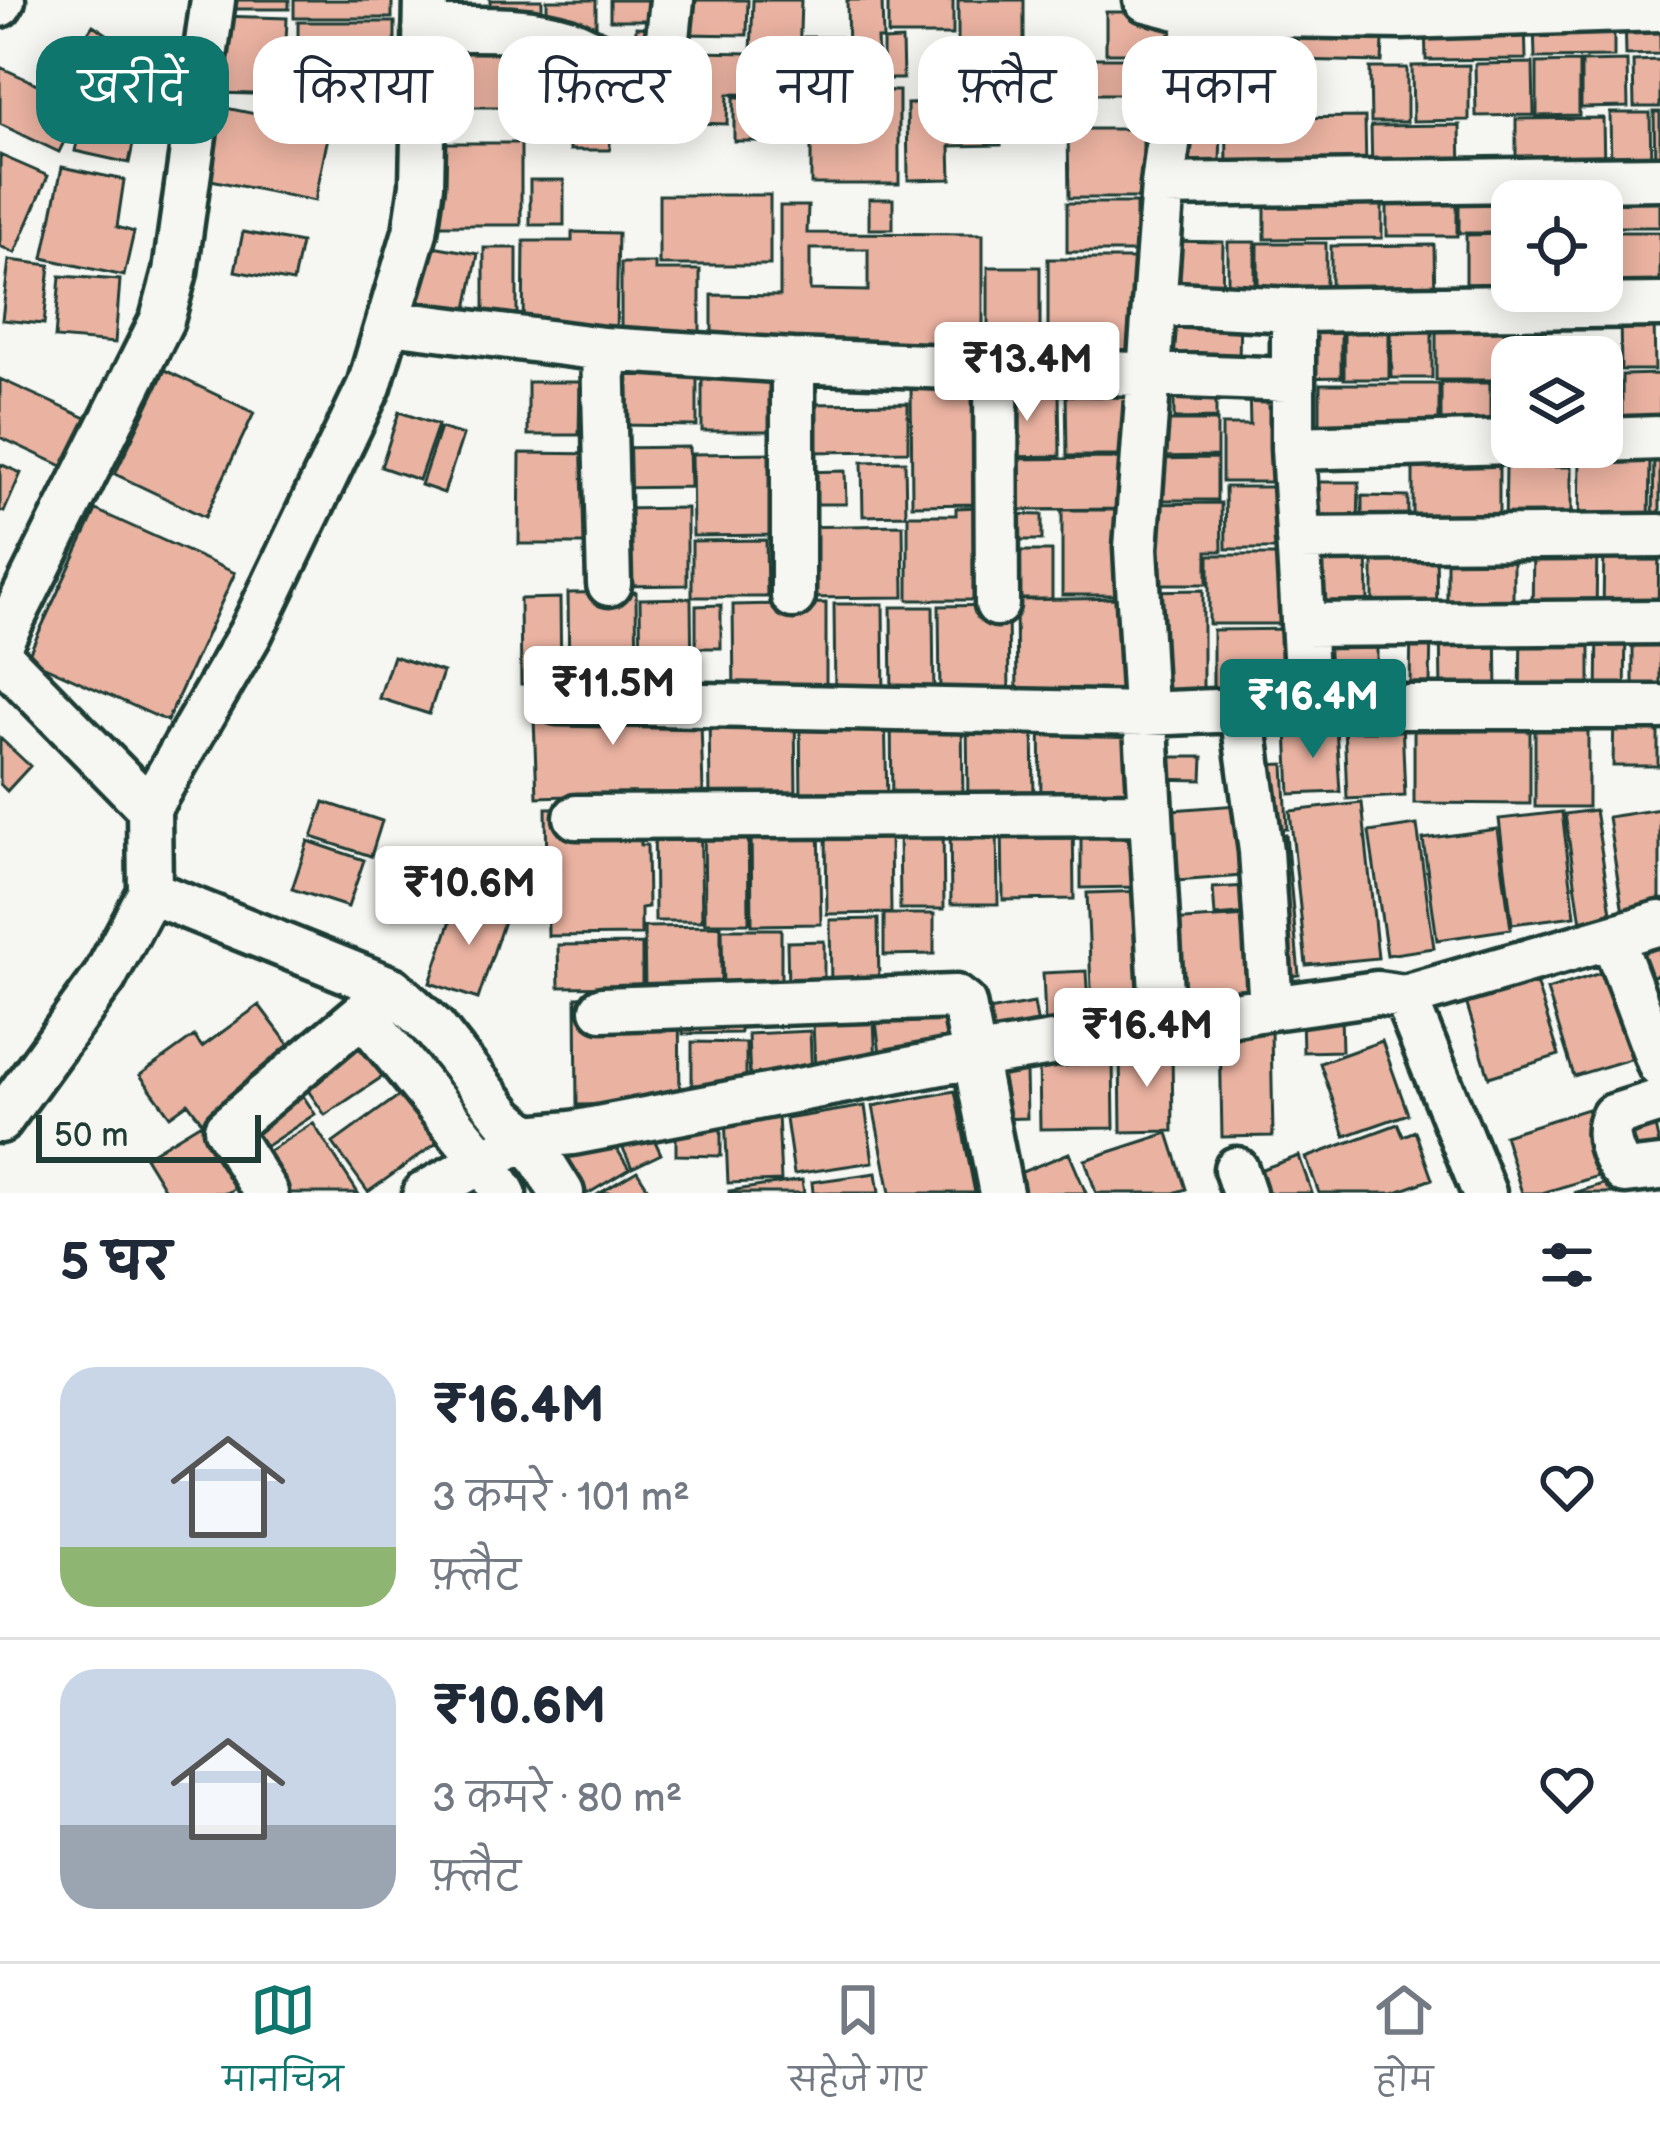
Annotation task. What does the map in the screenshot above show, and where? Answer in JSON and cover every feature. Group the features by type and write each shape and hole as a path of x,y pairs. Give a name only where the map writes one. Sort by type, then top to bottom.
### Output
{"street":[{"path":"0,644 162,320 175,272 213,0"},
{"path":"0,1121 104,978 150,892 149,808 251,632 369,386 415,232 422,185 425,14 548,35 632,69 653,71 665,66 668,56 672,0"},
{"path":"1146,0 1402,17 1612,6 1660,9"},
{"path":"1163,1028 1136,548 1174,97 1204,7"},
{"path":"1163,185 1660,178"},
{"path":"1154,303 1294,310 1660,305"},
{"path":"1294,310 1293,448 1307,707"},
{"path":"391,322 603,350 794,362 1294,380"},
{"path":"603,350 609,584"},
{"path":"793,596 794,362"},
{"path":"996,369 997,604"},
{"path":"1623,439 1660,438"},
{"path":"1293,448 1491,443"},
{"path":"1298,539 1660,536"},
{"path":"1303,625 1660,622"},
{"path":"0,656 149,808"},
{"path":"557,702 1145,715 1307,707 1660,707"},
{"path":"1242,712 1261,851 1271,1008"},
{"path":"576,817 1151,814"},
{"path":"150,892 434,1028 505,1118 527,1137 562,1193"},
{"path":"425,1193 494,1177 527,1137 572,1133 972,1057 1271,1008 1377,993 1405,997 1660,923"},
{"path":"1612,938 1660,1066"},
{"path":"602,1009 944,995 964,1004 1001,1193"},
{"path":"1405,997 1484,1193"},
{"path":"378,1003 494,1177"},
{"path":"266,1193 226,1129 378,1003"},
{"path":"1660,1101 1613,1116 1607,1132 1617,1164 1625,1172 1660,1168"}],"building":[{"path":"230,0 289,0 289,9 230,9"},
{"path":"294,0 392,0 392,18 294,18"},
{"path":"490,0 542,0 542,22 490,22"},
{"path":"547,0 596,0 596,25 547,25"},
{"path":"610,0 660,0 660,20 610,20"},
{"path":"682,0 748,0 747,35 682,34"},
{"path":"753,0 801,0 800,36 752,36"},
{"path":"847,0 882,0 883,36 848,36"},
{"path":"888,0 953,0 953,35 888,35"},
{"path":"958,0 1024,0 1024,36 958,36"},
{"path":"1106,12 1173,12 1173,36 1122,36 1122,53 1106,53"},
{"path":"1660,13 1660,54 1626,55 1625,14"},
{"path":"1202,15 1384,19 1382,62 1317,61 1317,36 1202,36"},
{"path":"221,16 287,18 286,36 253,36 253,94 229,93 229,36 220,36"},
{"path":"1525,20 1526,59 1426,60 1425,22"},
{"path":"1614,21 1614,57 1535,58 1534,22"},
{"path":"298,22 395,22 395,36 298,36"},
{"path":"93,25 110,36 85,36"},
{"path":"636,27 678,29 678,36 636,36"},
{"path":"515,33 498,36 498,107 474,107 474,36 465,36"},
{"path":"894,40 902,40 903,79 894,79"},
{"path":"712,52 736,53 736,94 728,94 727,124 712,124"},
{"path":"1098,58 1122,58 1122,94 1098,94"},
{"path":"1660,60 1660,107 1634,107 1633,61"},
{"path":"1627,61 1628,107 1581,108 1581,62"},
{"path":"1579,62 1579,115 1537,116 1537,63"},
{"path":"1533,63 1534,115 1476,116 1475,64"},
{"path":"1469,65 1469,120 1413,121 1412,66"},
{"path":"0,67 36,84 36,141 0,124"},
{"path":"1370,68 1407,68 1407,122 1371,122"},
{"path":"894,91 899,91 899,184 811,184 811,144 894,144"},
{"path":"907,104 918,104 918,144 1001,145 950,146 951,179 908,180"},
{"path":"229,109 253,114 253,144 327,144 315,201 206,179 213,144 229,144"},
{"path":"1654,112 1660,112 1660,169 1655,169"},
{"path":"1610,113 1650,113 1651,168 1611,169"},
{"path":"1365,117 1366,171 1227,172 1227,144 1317,144 1317,118"},
{"path":"1603,118 1604,169 1516,170 1516,119"},
{"path":"1460,125 1461,173 1372,174 1371,126"},
{"path":"1098,129 1122,129 1122,144 1143,144 1143,198 1069,198 1068,144 1098,144"},
{"path":"77,144 133,144 129,163 75,151"},
{"path":"428,144 521,144 521,225 428,225"},
{"path":"570,144 610,144 610,150 570,150"},
{"path":"1174,144 1221,144 1220,162 1173,160"},
{"path":"0,155 48,176 15,253 0,246"},
{"path":"62,167 124,180 117,227 134,232 124,276 43,258"},
{"path":"530,180 564,180 564,225 530,225"},
{"path":"1459,183 1491,183 1491,233 1459,233"},
{"path":"1387,189 1457,189 1457,236 1387,236"},
{"path":"1265,191 1382,191 1382,238 1265,239"},
{"path":"1623,192 1660,192 1660,227 1623,227"},
{"path":"659,195 770,195 770,265 659,265"},
{"path":"869,199 893,199 893,229 869,229"},
{"path":"1067,203 1136,203 1136,252 1067,252"},
{"path":"780,206 808,206 807,233 983,234 983,350 712,348 712,295 780,296","holes":["810,249 868,249 868,291 810,290"]},
{"path":"243,232 301,243 293,282 235,271"},
{"path":"572,232 618,233 616,333 523,333 524,241 572,241"},
{"path":"1623,232 1660,232 1660,300 1623,300"},
{"path":"1491,234 1491,305 1466,305 1466,235"},
{"path":"1164,241 1223,242 1222,303 1163,302"},
{"path":"1228,242 1255,242 1255,290 1228,290"},
{"path":"416,243 478,254 464,324 403,313"},
{"path":"1258,243 1326,243 1326,301 1258,301"},
{"path":"1434,245 1435,305 1331,306 1331,246"},
{"path":"484,248 517,248 517,327 484,327"},
{"path":"1048,259 1136,259 1136,364 1048,364"},
{"path":"9,260 50,265 44,324 2,320"},
{"path":"621,263 655,263 655,270 700,270 700,339 621,339"},
{"path":"988,267 1040,267 1040,363 988,363"},
{"path":"60,276 120,280 115,343 55,338"},
{"path":"1165,309 1240,311 1239,366 1164,364"},
{"path":"1620,319 1654,319 1655,370 1623,370"},
{"path":"1541,321 1541,336 1491,336 1491,380 1436,380 1436,322"},
{"path":"1299,324 1341,324 1341,377 1300,378"},
{"path":"1391,326 1432,326 1432,378 1392,378"},
{"path":"1344,327 1389,327 1389,379 1344,379"},
{"path":"616,355 697,356 697,426 616,425"},
{"path":"702,365 775,366 774,431 702,431"},
{"path":"165,370 254,413 205,517 115,474"},
{"path":"1660,374 1660,430 1623,430 1623,375"},
{"path":"0,379 95,422 73,471 0,437"},
{"path":"981,381 983,504 912,505 911,382"},
{"path":"528,382 580,382 579,435 528,435"},
{"path":"1441,383 1490,383 1490,431 1441,432"},
{"path":"1320,384 1439,384 1439,432 1320,432"},
{"path":"1216,387 1216,418 1174,419 1174,388"},
{"path":"1249,388 1284,388 1285,482 1222,482 1222,425 1250,425"},
{"path":"1066,391 1134,391 1135,456 1067,456"},
{"path":"1059,392 1060,456 996,457 995,393"},
{"path":"908,403 908,451 803,452 802,404"},
{"path":"399,412 438,425 419,480 381,467"},
{"path":"1150,421 1217,421 1217,456 1150,457"},
{"path":"440,428 463,435 444,493 421,485"},
{"path":"1654,443 1660,443 1660,531 1653,530"},
{"path":"689,447 690,487 611,488 611,448"},
{"path":"1413,447 1491,448 1491,468 1499,468 1499,528 1413,528"},
{"path":"520,453 603,454 602,544 519,544"},
{"path":"775,453 776,535 693,536 692,454"},
{"path":"1130,458 1131,509 996,510 996,459"},
{"path":"1217,458 1217,500 1150,500 1150,459"},
{"path":"1623,458 1650,458 1649,530 1579,530 1580,468 1623,468"},
{"path":"905,461 906,515 863,516 862,462"},
{"path":"0,464 21,473 4,512 0,510"},
{"path":"1506,468 1571,468 1571,529 1505,528"},
{"path":"845,471 846,504 800,504 800,472"},
{"path":"1311,482 1359,482 1358,529 1310,528"},
{"path":"1225,487 1285,487 1286,549 1226,549"},
{"path":"1362,496 1408,497 1408,526 1362,526"},
{"path":"1221,503 1222,551 1207,551 1207,584 1142,584 1142,504"},
{"path":"980,507 981,600 908,600 908,515 956,515 956,508"},
{"path":"687,508 687,585 618,586 617,509"},
{"path":"96,510 235,573 167,721 27,658"},
{"path":"1062,510 1126,510 1126,595 1062,595"},
{"path":"1001,514 1042,515 1042,540 1001,540"},
{"path":"903,525 904,597 797,598 797,527"},
{"path":"766,540 767,597 692,597 692,541"},
{"path":"1309,541 1367,541 1368,605 1309,605"},
{"path":"1373,541 1436,541 1437,617 1373,618"},
{"path":"1447,541 1513,542 1513,609 1447,609"},
{"path":"1533,541 1597,541 1596,622 1532,622"},
{"path":"1604,542 1659,543 1658,617 1603,616"},
{"path":"993,551 1052,551 1052,599 993,599"},
{"path":"1209,555 1288,555 1288,624 1209,624"},
{"path":"1203,590 1203,712 1145,713 1144,591"},
{"path":"636,592 637,685 569,686 568,593"},
{"path":"560,598 561,684 521,684 520,599"},
{"path":"691,598 692,684 641,685 640,599"},
{"path":"1125,598 1126,701 1017,702 1016,600"},
{"path":"826,603 826,698 734,699 733,605"},
{"path":"834,604 883,604 884,701 835,702"},
{"path":"721,605 721,648 696,648 696,606"},
{"path":"1008,605 1009,698 940,699 939,606"},
{"path":"891,607 933,607 934,700 892,701"},
{"path":"1440,615 1496,615 1497,696 1441,697"},
{"path":"1598,622 1626,622 1625,701 1597,701"},
{"path":"1377,624 1377,702 1312,702 1312,625"},
{"path":"1633,624 1660,624 1660,701 1633,701"},
{"path":"1521,627 1590,628 1590,699 1520,698"},
{"path":"1296,629 1296,700 1213,701 1213,630"},
{"path":"1411,630 1431,630 1430,683 1410,683"},
{"path":"393,656 443,672 429,714 379,698"},
{"path":"568,691 701,721 703,792 537,797 533,692"},
{"path":"795,707 796,797 710,798 709,708"},
{"path":"885,709 887,802 801,803 800,710"},
{"path":"1040,710 1135,730 1135,800 1041,801"},
{"path":"1614,711 1658,712 1658,766 1613,766"},
{"path":"962,713 963,804 892,805 891,714"},
{"path":"1033,714 1034,804 968,805 967,715"},
{"path":"1535,715 1588,715 1588,807 1535,807"},
{"path":"1414,717 1530,717 1530,804 1414,803"},
{"path":"1402,721 1405,796 1347,799 1344,724"},
{"path":"1336,727 1340,792 1290,794 1287,729"},
{"path":"0,738 30,766 7,791 0,784"},
{"path":"1153,757 1203,757 1202,780 1153,779"},
{"path":"1284,764 1287,829 1246,830 1243,766"},
{"path":"324,802 382,821 371,856 312,837"},
{"path":"654,802 700,802 702,921 655,921"},
{"path":"1362,803 1378,958 1306,965 1290,811"},
{"path":"1237,805 1242,876 1164,882 1159,811"},
{"path":"640,807 641,845 647,845 648,907 641,908 641,935 548,936 546,808"},
{"path":"1660,809 1660,907 1623,912 1608,817"},
{"path":"1595,810 1612,919 1581,923 1565,814"},
{"path":"1081,812 1141,812 1142,887 1081,888"},
{"path":"1562,812 1575,916 1512,924 1499,819"},
{"path":"748,813 749,923 705,923 704,814"},
{"path":"1073,813 1074,899 1003,900 1002,814"},
{"path":"819,822 821,924 752,925 751,823"},
{"path":"950,822 997,822 998,904 951,904"},
{"path":"1417,825 1434,948 1387,955 1369,832"},
{"path":"943,826 944,909 900,909 899,827"},
{"path":"1497,829 1511,929 1437,940 1423,839"},
{"path":"890,832 891,913 827,914 826,833"},
{"path":"1286,835 1299,975 1263,979 1249,839"},
{"path":"308,841 364,860 348,907 292,889"},
{"path":"1248,886 1250,913 1215,916 1213,888"},
{"path":"1149,891 1153,1009 1092,1012 1087,893"},
{"path":"459,896 507,912 478,999 430,983"},
{"path":"884,914 934,914 934,954 884,955"},
{"path":"1249,916 1255,988 1173,1002 1168,921"},
{"path":"878,919 879,987 831,987 830,920"},
{"path":"721,926 721,990 645,991 644,927"},
{"path":"722,929 781,929 781,991 723,992"},
{"path":"1660,938 1660,974 1639,980 1628,948"},
{"path":"824,941 824,989 788,989 787,942"},
{"path":"642,944 642,986 559,987 558,945"},
{"path":"1532,970 1559,1055 1489,1077 1463,992"},
{"path":"1610,970 1637,1057 1574,1076 1547,990"},
{"path":"1086,971 1089,1020 1045,1022 1043,973"},
{"path":"679,995 680,1103 577,1105 576,997"},
{"path":"740,996 740,1033 683,1034 683,997"},
{"path":"873,996 876,1067 815,1070 812,998"},
{"path":"947,996 954,1054 881,1062 874,1005"},
{"path":"1034,1003 1039,1031 964,1044 959,1016"},
{"path":"259,1005 298,1057 205,1126 188,1103 170,1116 140,1075 194,1036 202,1047"},
{"path":"1341,1015 1342,1051 1303,1052 1302,1016"},
{"path":"369,1027 397,1067 325,1115 298,1076"},
{"path":"1220,1030 1271,1030 1273,1136 1222,1137"},
{"path":"810,1031 812,1079 750,1081 748,1034"},
{"path":"1382,1041 1408,1114 1345,1136 1320,1063"},
{"path":"692,1042 746,1043 746,1085 692,1085"},
{"path":"1172,1047 1173,1131 1121,1132 1120,1048"},
{"path":"1113,1058 1114,1128 1040,1129 1039,1059"},
{"path":"989,1072 1026,1072 1027,1118 990,1119"},
{"path":"294,1082 315,1114 265,1147 244,1115"},
{"path":"408,1089 444,1138 368,1192 333,1143"},
{"path":"955,1091 975,1193 890,1193 873,1106"},
{"path":"865,1106 873,1162 794,1174 786,1119"},
{"path":"1587,1109 1608,1173 1542,1193 1522,1193 1504,1135"},
{"path":"1651,1109 1660,1148 1613,1163 1600,1124"},
{"path":"778,1114 781,1181 728,1183 725,1116"},
{"path":"646,1122 661,1154 632,1168 617,1135"},
{"path":"201,1123 240,1185 227,1193 167,1193 145,1157"},
{"path":"313,1123 358,1193 284,1193 261,1156"},
{"path":"1398,1124 1403,1136 1415,1131 1432,1179 1394,1193 1319,1193 1306,1158"},
{"path":"676,1126 721,1127 721,1156 676,1155"},
{"path":"604,1127 629,1169 589,1193 569,1193 543,1149"},
{"path":"1168,1133 1186,1189 1096,1193 1085,1160"},
{"path":"1069,1153 1086,1193 1013,1193 1007,1178"},
{"path":"1299,1156 1312,1193 1258,1193 1251,1173"},
{"path":"637,1171 651,1193 600,1193"},
{"path":"876,1173 879,1193 813,1193 812,1182"},
{"path":"802,1180 804,1193 729,1193 729,1191"},
{"path":"1612,1181 1616,1193 1574,1193"}]}
